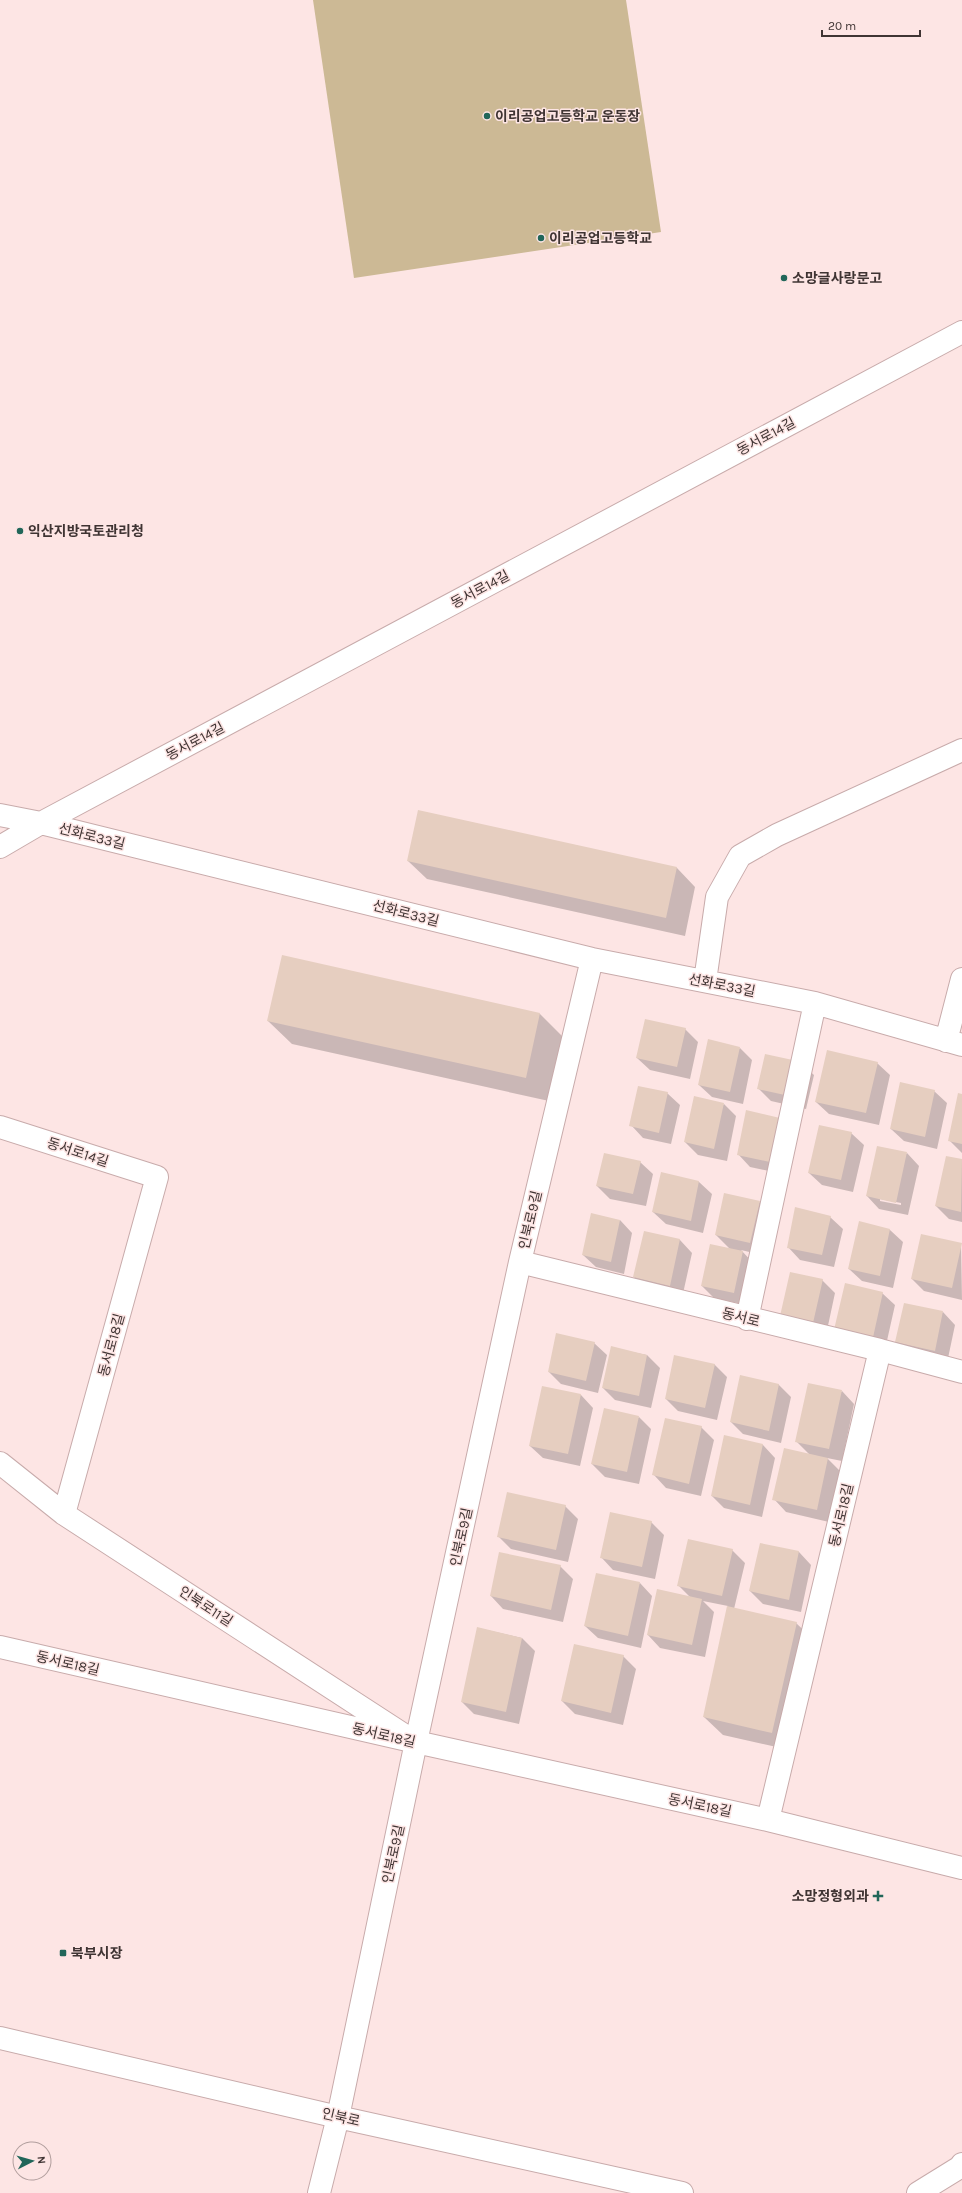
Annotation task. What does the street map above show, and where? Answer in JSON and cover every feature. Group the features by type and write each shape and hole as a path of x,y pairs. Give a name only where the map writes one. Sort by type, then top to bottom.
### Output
{"street":[{"name":"동서로14길","path":"0,847 41,823 962,332"},
{"path":"705,981 717,897 740,856 777,835 962,750"},
{"name":"선화로33길","path":"0,815 41,823 592,959 815,1003 954,1043"},
{"name":"인북로9길","path":"319,2193 338,2116 416,1742 520,1262 592,959"},
{"path":"954,1043 962,979"},
{"path":"747,1319 815,1003"},
{"name":"동서로14길","path":"0,1127 157,1177"},
{"name":"동서로18길","path":"64,1514 157,1177"},
{"name":"동서로","path":"520,1262 747,1319 880,1350 962,1372"},
{"name":"동서로18길","path":"768,1820 880,1350"},
{"name":"인북로11길","path":"0,1463 64,1514 416,1742"},
{"name":"동서로18길","path":"0,1647 416,1742 768,1820 962,1868"},
{"name":"인북로","path":"0,2038 682,2193"},
{"path":"918,2193 960,2167 962,2164"}],"shaded area":[{"name":"이리공업고등학교 운동장","path":"313,0 626,0 661,232 354,278"}],"building":[{"path":"418,810 677,867 666,918 407,861"},
{"path":"282,955 540,1013 526,1078 267,1021"},
{"path":"645,1019 686,1028 677,1067 636,1058"},
{"path":"708,1039 740,1047 730,1092 698,1085"},
{"path":"827,1050 878,1062 866,1113 815,1102"},
{"path":"765,1054 802,1062 794,1097 757,1089"},
{"path":"900,1082 935,1090 925,1137 890,1129"},
{"path":"638,1086 668,1092 659,1133 629,1126"},
{"path":"958,1093 962,1094 962,1144 948,1141"},
{"path":"694,1096 724,1103 714,1149 684,1142"},
{"path":"746,1110 780,1118 770,1162 737,1155"},
{"path":"819,1125 852,1132 841,1180 808,1173"},
{"path":"877,1146 907,1152 896,1203 866,1196"},
{"path":"604,1153 641,1161 633,1194 596,1186"},
{"path":"946,1156 962,1159 961,1212 935,1206"},
{"path":"661,1172 699,1181 691,1221 652,1212"},
{"path":"724,1193 760,1201 750,1243 715,1235"},
{"path":"795,1207 831,1216 822,1255 787,1248"},
{"path":"591,1213 620,1220 611,1262 582,1255"},
{"path":"859,1221 890,1229 880,1276 848,1269"},
{"path":"644,1231 680,1239 670,1286 633,1277"},
{"path":"921,1234 962,1243 952,1288 911,1279"},
{"path":"710,1244 743,1251 734,1293 701,1286"},
{"path":"790,1272 823,1279 813,1323 780,1316"},
{"path":"845,1283 883,1292 872,1342 833,1334"},
{"path":"904,1303 943,1311 935,1351 895,1342"},
{"path":"556,1333 595,1342 586,1381 548,1372"},
{"path":"611,1346 647,1355 639,1396 602,1388"},
{"path":"674,1355 715,1364 705,1408 665,1399"},
{"path":"740,1375 779,1384 769,1431 730,1422"},
{"path":"808,1383 842,1390 829,1449 795,1442"},
{"path":"542,1386 581,1394 568,1454 529,1446"},
{"path":"604,1408 639,1416 627,1472 591,1464"},
{"path":"665,1418 702,1426 689,1484 652,1475"},
{"path":"724,1435 763,1444 750,1505 711,1496"},
{"path":"784,1448 828,1458 817,1510 772,1500"},
{"path":"507,1492 566,1505 556,1550 497,1537"},
{"path":"610,1512 652,1521 642,1567 600,1558"},
{"path":"688,1539 733,1549 722,1596 677,1586"},
{"path":"760,1543 799,1551 789,1600 749,1591"},
{"path":"499,1552 561,1565 551,1610 490,1596"},
{"path":"596,1573 640,1582 628,1636 584,1626"},
{"path":"657,1589 702,1599 692,1645 647,1635"},
{"path":"727,1606 797,1622 772,1733 703,1717"},
{"path":"477,1627 522,1638 506,1712 461,1702"},
{"path":"574,1644 624,1655 611,1713 561,1701"}],"place":[{"name":"이리공업고등학교 운동장","path":"487,116"},
{"name":"이리공업고등학교","path":"541,238"},
{"name":"소망글사랑문고","path":"784,278"},
{"name":"익산지방국토관리청","path":"20,531"},
{"name":"소망정형외과","path":"878,1896"},
{"name":"북부시장","path":"63,1953"}]}
